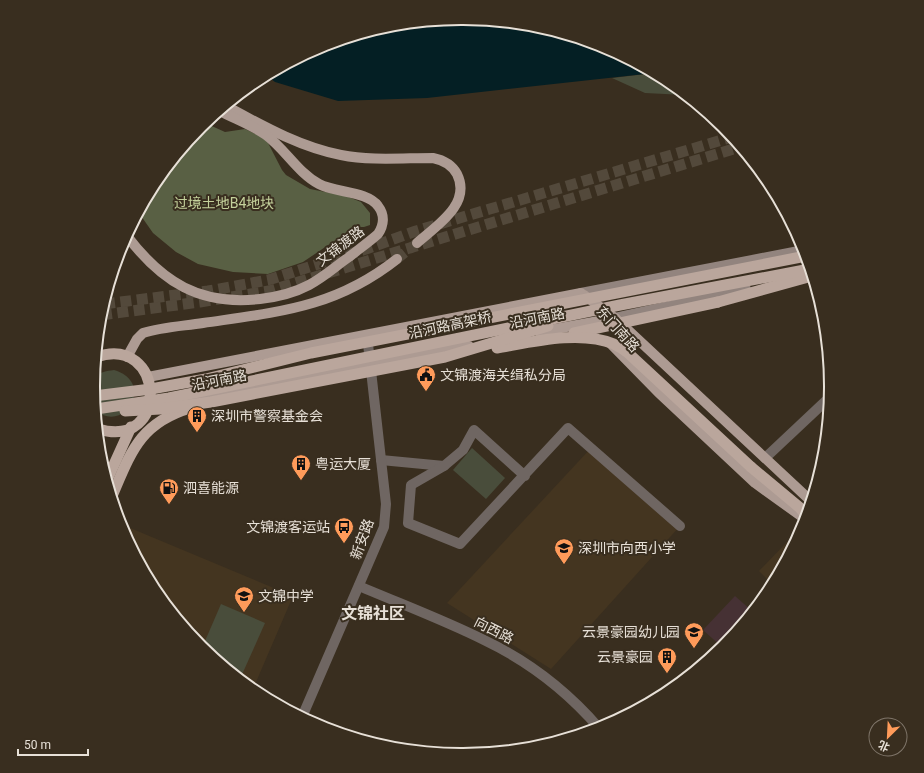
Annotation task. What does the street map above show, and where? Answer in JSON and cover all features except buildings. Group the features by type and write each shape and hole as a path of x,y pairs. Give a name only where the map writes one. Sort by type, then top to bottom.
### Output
{"highway":[{"name":"沿河路高架桥","path":"100,395 151,390 206,379 311,353 799,257"},
{"name":"沿河路高架桥","path":"101,408 169,398 804,270"},
{"path":"101,412 160,409 211,402 552,338 718,302 806,278"},
{"path":"445,357 620,306"},
{"path":"552,338 591,338 616,344 627,352 750,467 802,510"},
{"path":"102,357 112,354 127,357 140,365 148,377 152,393 149,408 142,419 131,428 115,432 103,430"},
{"path":"116,488 133,450 148,430 169,416 182,410 211,402"},
{"path":"111,472 131,428"}],"main road":[{"path":"231,109 273,131 321,150 342,155 364,157 433,158 448,164 454,170 460,183 461,189 457,204 447,216 417,243"},
{"name":"文锦渡路","path":"131,241 154,267 174,282 202,296 229,301 268,298 302,288 320,278 378,234 381,229 383,218 381,211 373,201 368,198 337,191 319,184 310,178 265,135 225,114"},
{"name":"沿河南路","path":"148,377 797,251"},
{"path":"127,357 137,339 143,333 279,312 311,304 337,295 358,285 397,259"},
{"name":"沿河南路","path":"149,408 615,318 806,277"},
{"name":"东门南路","path":"581,293 615,318 806,496"},
{"name":"东门南路","path":"581,293 582,310 589,323 658,392 755,483 800,515"}],"street":[{"name":"新安路","path":"304,712 384,527 386,504 367,335"},
{"path":"765,458 823,402"},
{"path":"525,476 474,430 463,450 444,466 411,485 408,523 460,544 525,476 568,428 680,526"},
{"path":"381,460 444,466"},
{"name":"向西路","path":"359,586 485,640 520,660 550,681 594,723"}],"shaded area":[{"name":"深圳市向西小学","path":"591,448 680,526 551,669 447,603"},
{"name":"文锦中学","path":"129,528 293,596 256,683 206,642 195,631 196,629 192,627 175,607 161,587"},
{"path":"788,541 768,580 759,571"},
{"path":"735,596 748,608 717,643 703,630"}],"green space":[{"path":"645,74 675,94 645,93 612,78"},
{"name":"过境土地B4地块","path":"212,126 225,132 245,129 266,139 286,175 310,189 346,196 361,202 370,213 370,225 355,227 303,262 268,274 233,272 198,264 176,252 153,233 143,218 149,206 175,166"},
{"path":"114,370 127,376 133,385 134,395 131,404 124,412 116,416 106,416 101,413 101,373"},
{"path":"472,448 505,478 486,499 453,470"},
{"path":"221,604 265,623 243,673 205,641"}],"water":[{"path":"462,25 509,28 556,37 578,44 622,62 645,74 427,98 338,101 275,82 271,79 302,62 346,44 368,37 415,28"}],"tunnel":[{"path":"110,303 208,291 268,280 366,249 416,231 725,139"},
{"path":"107,314 269,291 735,149"},
{"path":"397,259 417,243"}],"place":[{"name":"文锦渡海关缉私分局","path":"426,392"},
{"name":"深圳市警察基金会","path":"197,433"},
{"name":"粤运大厦","path":"301,481"},
{"name":"泗喜能源","path":"169,505"},
{"name":"文锦渡客运站","path":"344,544"},
{"name":"深圳市向西小学","path":"564,565"},
{"name":"文锦中学","path":"244,613"},
{"name":"云景豪园幼儿园","path":"694,649"},
{"name":"云景豪园","path":"667,674"}],"district":[{"name":"文锦社区","path":"373,613"}]}
